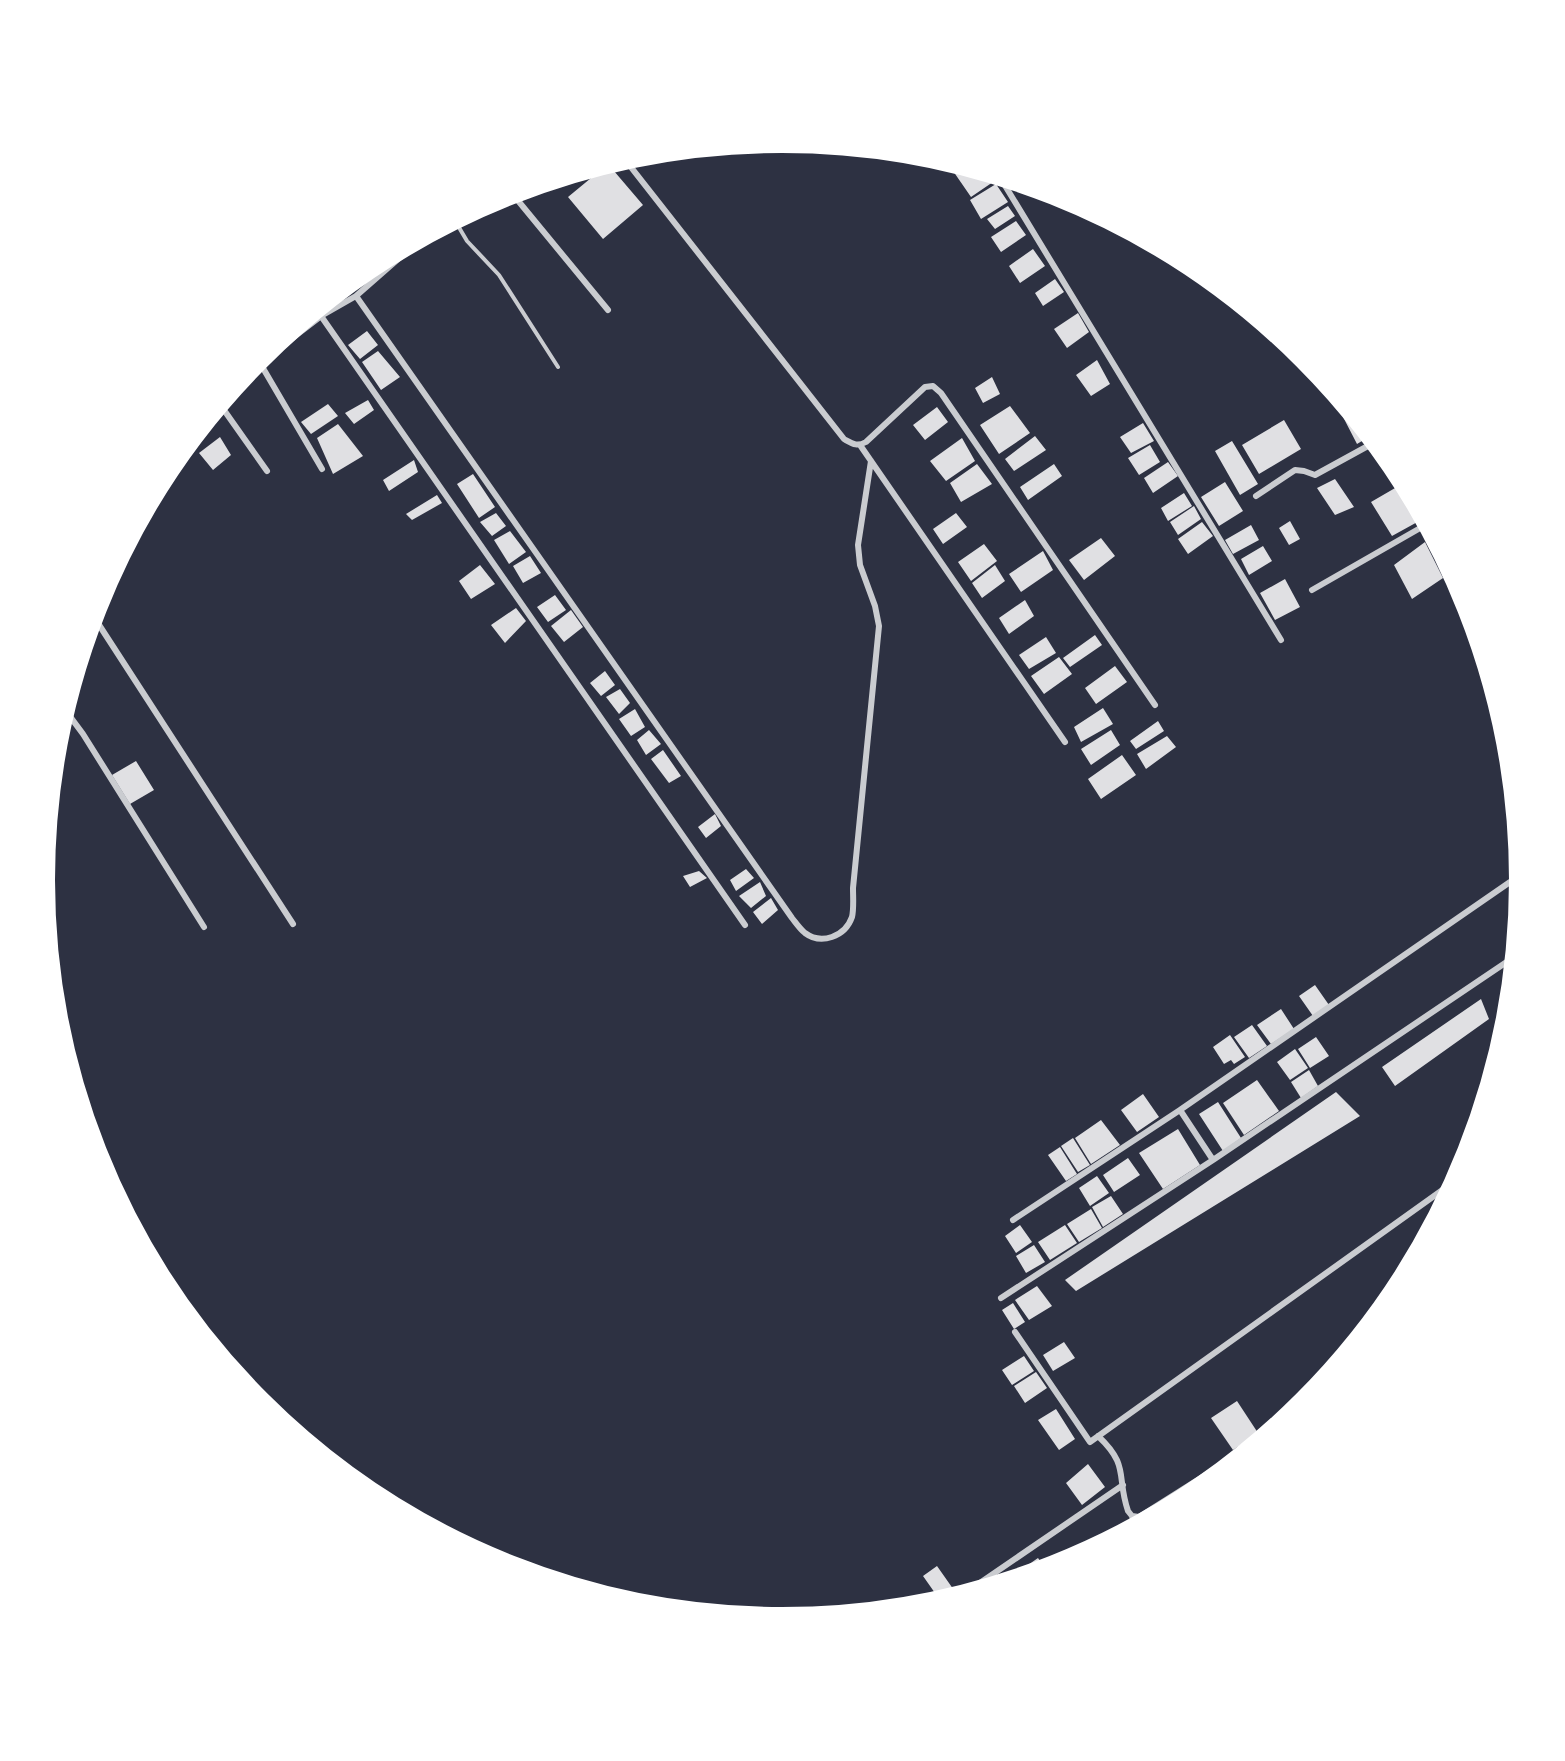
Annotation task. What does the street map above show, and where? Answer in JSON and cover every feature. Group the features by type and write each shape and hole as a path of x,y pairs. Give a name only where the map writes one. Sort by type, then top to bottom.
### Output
{"street":[{"path":"630,165 844,439 854,445 860,445 925,387 933,386 941,393 1155,705"},
{"path":"1004,184 1281,640"},
{"path":"517,200 608,310"},
{"path":"292,339 321,316 356,296 400,257"},
{"path":"356,296 792,918 804,932 817,939 834,937 846,928 852,916 879,626 875,606 860,565 858,545 871,461"},
{"path":"321,316 745,925"},
{"path":"262,366 322,469"},
{"path":"223,410 267,471"},
{"path":"860,445 1065,742"},
{"path":"1256,496 1294,470 1315,475 1370,445"},
{"path":"1312,590 1422,527"},
{"path":"98,624 293,924"},
{"path":"70,716 204,927"},
{"path":"1013,1220 1180,1110 1514,881"},
{"path":"1001,1298 1213,1160 1509,960"},
{"path":"1180,1110 1213,1160"},
{"path":"1015,1332 1090,1442 1446,1187"},
{"path":"1098,1436 1118,1459 1125,1504 1134,1522"},
{"path":"1132,1516 1145,1515 1221,1466"},
{"path":"976,1586 1123,1485"}],"lane":[{"path":"457,225 467,241 499,275 558,367"}],"building":[{"path":"613,169 643,205 603,239 568,197 597,173"},
{"path":"952,169 993,182 971,197"},
{"path":"996,184 1008,202 981,219 970,200"},
{"path":"1008,206 1015,216 995,229 987,219"},
{"path":"1016,221 1026,235 1001,252 991,237"},
{"path":"1033,249 1045,266 1020,283 1009,266"},
{"path":"1055,279 1064,292 1043,306 1035,293"},
{"path":"1078,313 1089,332 1067,348 1054,329"},
{"path":"367,331 378,345 360,359 348,345"},
{"path":"378,351 400,377 381,390 362,362"},
{"path":"1097,360 1110,384 1091,396 1076,375"},
{"path":"992,377 1000,394 983,403 975,388"},
{"path":"368,400 374,410 354,424 345,413"},
{"path":"328,404 338,416 311,434 301,422"},
{"path":"1010,406 1030,433 999,454 980,425"},
{"path":"937,407 948,422 925,440 913,425"},
{"path":"1343,412 1366,439 1357,444 1341,413"},
{"path":"1284,420 1301,449 1259,474 1242,445"},
{"path":"1143,423 1154,441 1131,453 1120,437"},
{"path":"338,424 363,456 333,474 317,438"},
{"path":"1035,436 1046,450 1014,471 1005,459"},
{"path":"220,437 231,455 213,470 199,453"},
{"path":"962,438 975,461 946,481 930,461"},
{"path":"1232,441 1258,484 1240,495 1215,451"},
{"path":"1150,445 1160,462 1139,475 1128,458"},
{"path":"414,460 418,472 389,491 383,480"},
{"path":"1168,462 1178,476 1153,493 1144,478"},
{"path":"977,464 992,484 961,502 950,483"},
{"path":"1054,464 1062,476 1028,500 1020,487"},
{"path":"473,474 495,507 479,518 457,484"},
{"path":"1335,479 1354,507 1335,515 1317,488"},
{"path":"1225,482 1243,511 1219,526 1201,497"},
{"path":"1398,486 1419,521 1392,536 1371,502"},
{"path":"1184,493 1192,506 1168,521 1161,508"},
{"path":"437,495 442,503 412,520 406,514"},
{"path":"1194,506 1201,519 1178,535 1170,522"},
{"path":"496,513 506,526 492,536 480,522"},
{"path":"956,513 967,527 943,544 933,529"},
{"path":"1290,521 1300,539 1289,545 1279,528"},
{"path":"1202,522 1213,536 1188,554 1178,539"},
{"path":"1251,525 1259,540 1233,554 1225,540"},
{"path":"510,531 526,552 509,564 494,540"},
{"path":"1101,538 1115,556 1084,580 1069,560"},
{"path":"1425,542 1443,578 1412,599 1394,565"},
{"path":"984,544 997,561 971,581 958,562"},
{"path":"1263,546 1272,561 1249,575 1241,559"},
{"path":"1043,551 1053,570 1021,592 1009,574"},
{"path":"530,556 541,573 523,583 513,566"},
{"path":"480,565 495,584 471,599 459,581"},
{"path":"995,565 1005,581 982,598 972,583"},
{"path":"1285,579 1300,607 1275,620 1260,593"},
{"path":"555,595 566,610 548,622 537,607"},
{"path":"1025,600 1034,616 1009,634 999,618"},
{"path":"516,608 526,621 505,643 491,625"},
{"path":"571,610 583,627 564,642 551,626"},
{"path":"1095,635 1102,645 1070,667 1063,658"},
{"path":"1046,637 1056,653 1029,669 1019,655"},
{"path":"1059,657 1072,674 1044,694 1031,676"},
{"path":"1115,666 1127,682 1096,704 1085,688"},
{"path":"605,671 615,685 601,696 590,683"},
{"path":"620,689 630,703 619,714 606,697"},
{"path":"1103,708 1113,724 1081,742 1074,727"},
{"path":"635,709 645,727 631,736 619,719"},
{"path":"1158,721 1164,731 1136,749 1130,741"},
{"path":"649,730 661,744 646,755 637,740"},
{"path":"1111,730 1120,745 1091,765 1081,749"},
{"path":"1167,736 1176,747 1146,769 1137,754"},
{"path":"663,750 681,776 669,783 651,759"},
{"path":"1122,755 1136,775 1101,799 1088,779"},
{"path":"136,761 154,790 130,804 112,775"},
{"path":"715,814 721,826 706,838 698,827"},
{"path":"746,869 754,878 736,891 730,880"},
{"path":"699,871 707,878 690,887 683,876"},
{"path":"760,882 766,896 751,908 739,896"},
{"path":"771,898 778,910 762,924 753,912"},
{"path":"1315,985 1329,1005 1313,1016 1299,996"},
{"path":"1481,999 1489,1019 1395,1086 1382,1067"},
{"path":"1281,1009 1294,1029 1271,1044 1257,1025"},
{"path":"1252,1025 1267,1046 1249,1058 1234,1037"},
{"path":"1230,1035 1245,1057 1234,1064 1231,1060 1224,1064 1213,1047"},
{"path":"1316,1037 1329,1056 1310,1068 1298,1049"},
{"path":"1295,1049 1308,1068 1290,1080 1277,1062"},
{"path":"1309,1070 1318,1086 1301,1098 1291,1082"},
{"path":"1257,1080 1279,1111 1244,1135 1223,1103"},
{"path":"1336,1092 1360,1116 1076,1291 1065,1280"},
{"path":"1143,1094 1159,1117 1137,1132 1121,1110"},
{"path":"1218,1102 1241,1138 1223,1151 1199,1114"},
{"path":"1101,1120 1120,1145 1091,1164 1075,1138"},
{"path":"1178,1129 1200,1165 1163,1189 1139,1153"},
{"path":"1073,1138 1090,1165 1078,1172 1061,1146"},
{"path":"1060,1147 1077,1174 1066,1181 1048,1155"},
{"path":"1128,1158 1140,1175 1114,1192 1103,1175"},
{"path":"1097,1176 1109,1193 1090,1206 1079,1188"},
{"path":"1111,1196 1123,1214 1103,1227 1092,1207"},
{"path":"1091,1209 1102,1228 1079,1242 1067,1224"},
{"path":"1020,1225 1032,1242 1016,1253 1005,1236"},
{"path":"1065,1225 1077,1243 1050,1260 1038,1242"},
{"path":"1034,1245 1045,1262 1026,1273 1016,1256"},
{"path":"1037,1286 1052,1306 1029,1320 1015,1300"},
{"path":"1013,1303 1025,1322 1014,1329 1002,1310"},
{"path":"1064,1342 1075,1358 1053,1371 1043,1355"},
{"path":"1024,1356 1034,1371 1012,1385 1002,1370"},
{"path":"1036,1372 1047,1388 1025,1403 1014,1386"},
{"path":"1237,1401 1258,1433 1233,1450 1211,1418"},
{"path":"1056,1409 1075,1439 1059,1450 1038,1420"},
{"path":"1088,1464 1105,1487 1082,1505 1066,1483"},
{"path":"1038,1558 1042,1564 1027,1570 1025,1567"},
{"path":"937,1566 955,1591 937,1595 923,1576"}]}
